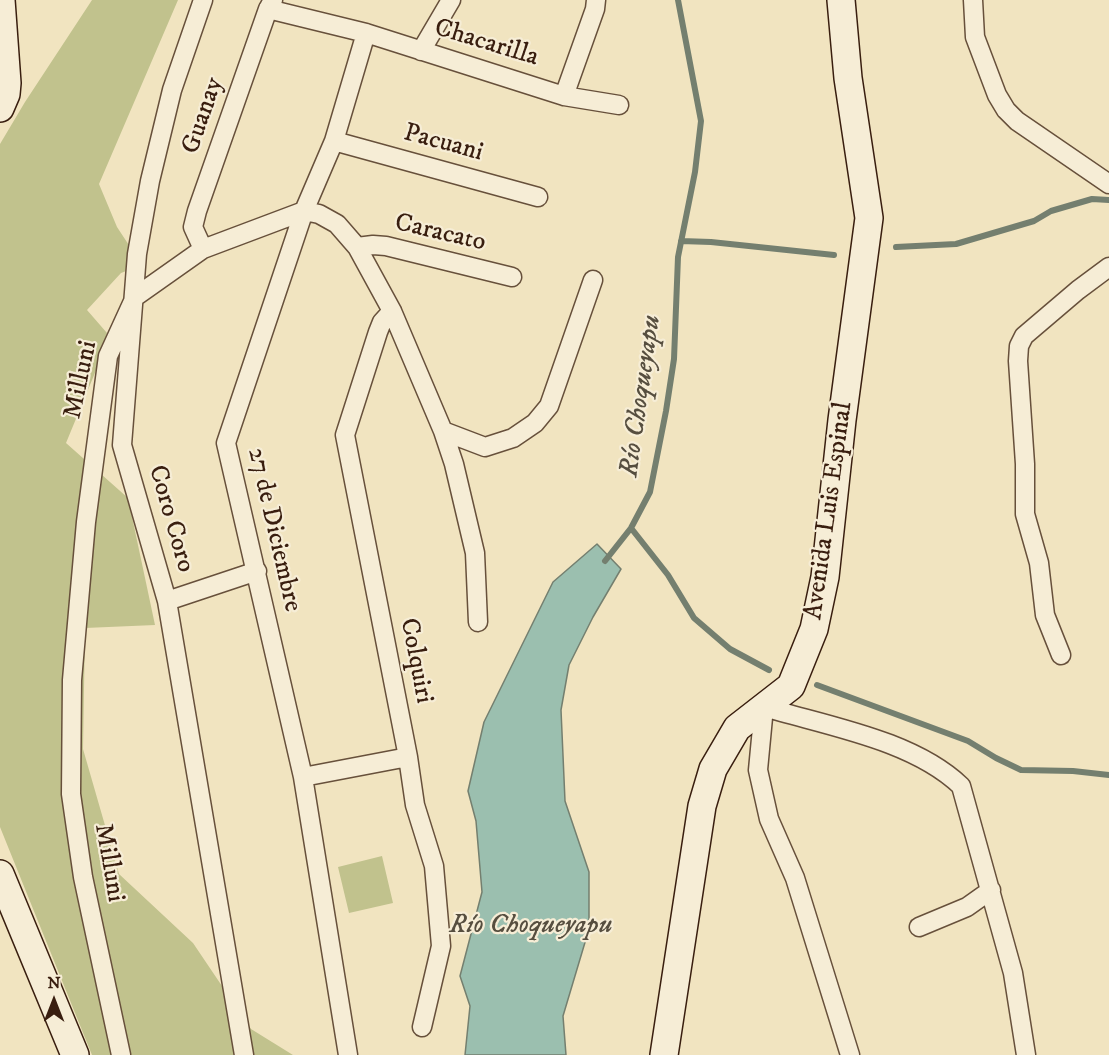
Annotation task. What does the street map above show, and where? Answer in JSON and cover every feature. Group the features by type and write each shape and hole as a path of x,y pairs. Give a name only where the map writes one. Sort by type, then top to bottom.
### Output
{"street":[{"path":"0,108 6,94 7,83 1,32 1,0"},
{"name":"Coro Coro","path":"203,0 172,90 150,181 137,254 122,445 167,601 244,1055"},
{"path":"421,51 451,0"},
{"path":"564,96 595,9 596,0"},
{"name":"Avenida Luis Espinal","path":"664,1055 702,806 713,769 737,728 791,686 814,629 825,577 842,420 869,218 848,78 841,0"},
{"path":"973,0 975,37 997,95 1006,110 1026,128 1109,184"},
{"name":"Chacarilla","path":"271,4 564,96 619,105"},
{"name":"Guanay","path":"203,249 193,227 197,211 271,4"},
{"name":"27 de Diciembre","path":"348,1055 303,777 226,443 304,211 334,141 366,33"},
{"name":"Pacuani","path":"334,141 538,197"},
{"path":"135,297 203,249 304,211 319,214 337,224 357,247 392,311 443,432 454,464 475,553 478,622"},
{"name":"Caracato","path":"357,247 386,246 512,277"},
{"path":"1061,655 1045,615 1039,563 1025,514 1025,464 1018,354 1024,336 1109,267"},
{"path":"443,432 485,447 513,438 535,423 549,406 593,280"},
{"name":"Milluni","path":"121,1055 83,877 71,794 72,680 92,468 108,356 135,297"},
{"name":"Colquiri","path":"392,311 382,322 378,332 345,435 408,757 415,805 434,866 441,946 422,1027"},
{"path":"167,601 257,571"},
{"path":"850,1055 795,878 769,819 758,770 764,707 860,733 926,760 961,786 1013,973 1026,1055"},
{"path":"303,777 408,757"},
{"path":"0,874 75,1055"},
{"path":"919,927 967,907 991,890"}],"green space":[{"path":"92,0 178,0 99,184 117,227 142,265 121,273 87,310 107,333 104,351 66,443 128,498 155,625 85,628 83,749 119,874 193,943 251,1029 293,1055 92,1055 0,827 0,144"},
{"path":"382,856 393,903 349,913 338,867"}],"water":[{"name":"Río Choqueyapu","path":"597,544 621,569 569,665 561,710 565,801 589,872 589,929 563,1016 566,1055 465,1055 470,1006 460,976 482,892 476,821 468,791 484,722 553,582"}],"waterway":[{"name":"Río Choqueyapu","path":"605,561 631,528 650,492 674,359 678,257 695,172 701,121 678,0"},
{"path":"896,247 956,244 1034,221 1051,211 1092,199 1109,200"},
{"path":"681,241 834,255"},
{"path":"631,528 668,575 694,618 730,649 769,670"},
{"path":"817,685 968,741 1021,770 1073,771 1109,775"}]}
